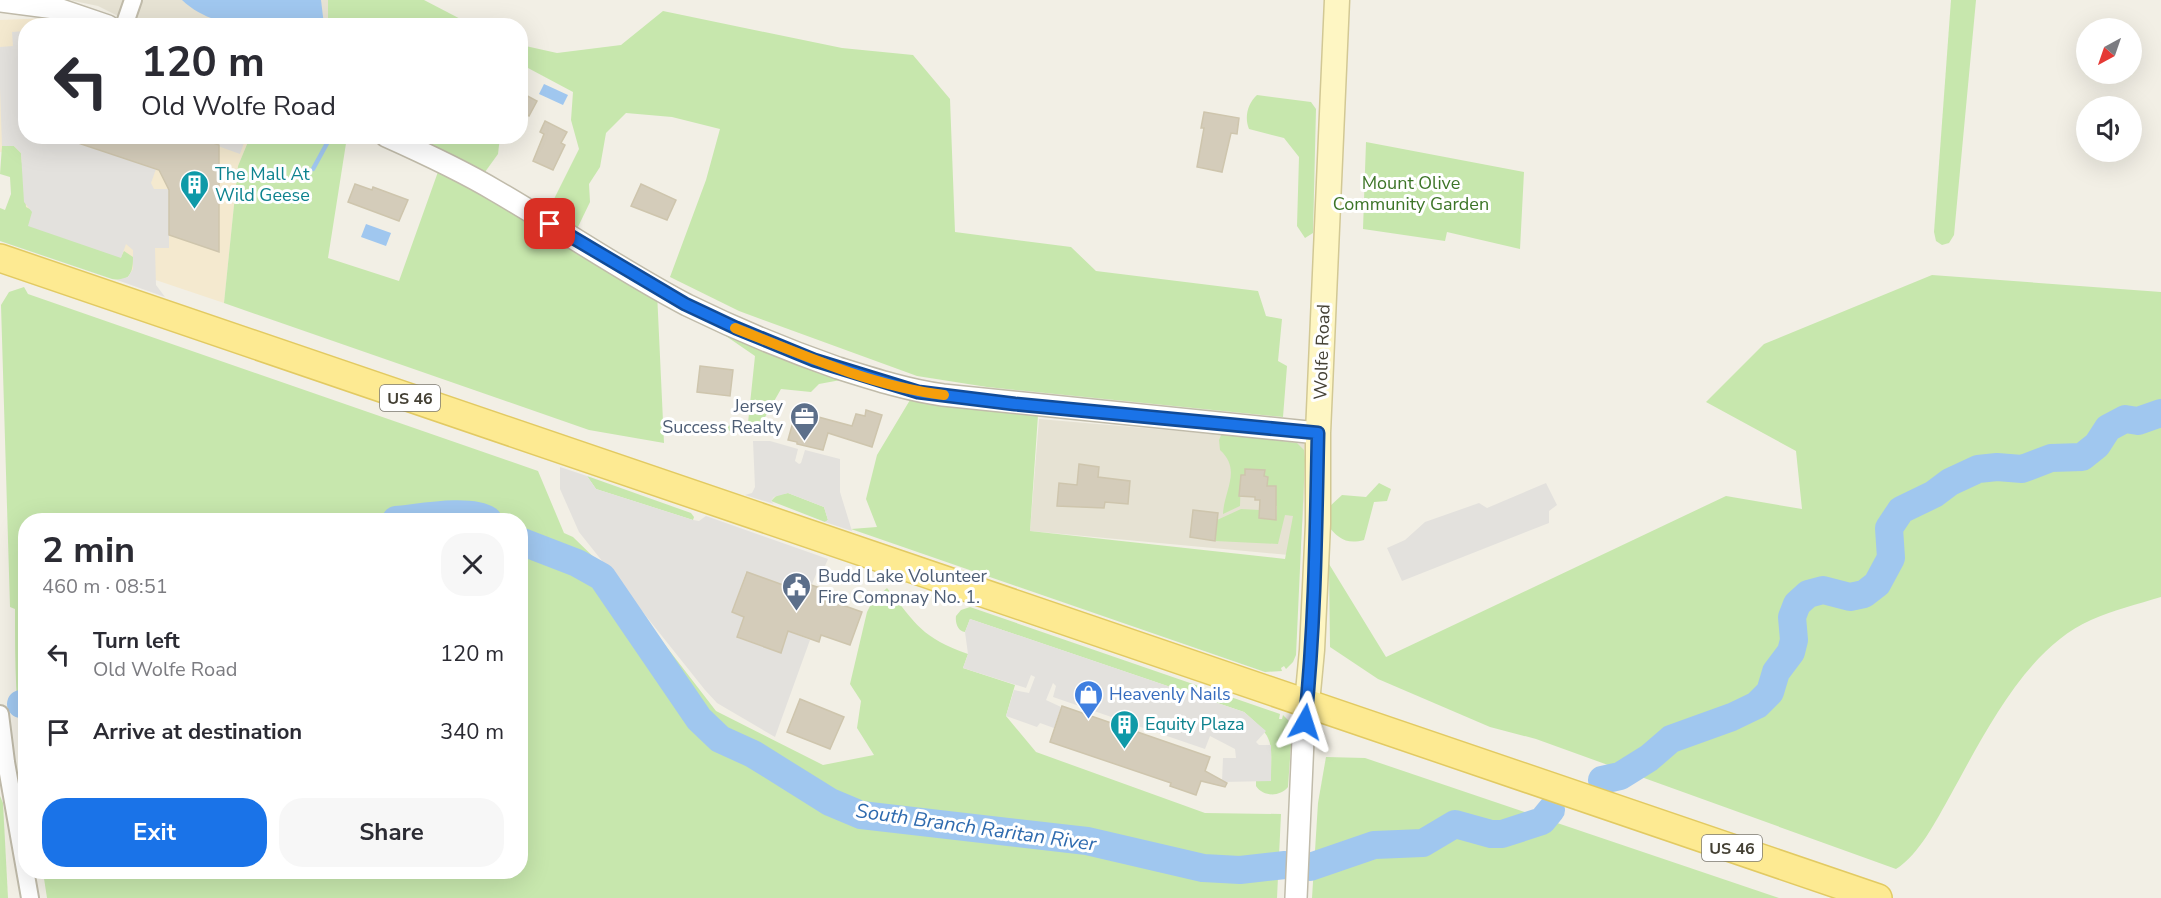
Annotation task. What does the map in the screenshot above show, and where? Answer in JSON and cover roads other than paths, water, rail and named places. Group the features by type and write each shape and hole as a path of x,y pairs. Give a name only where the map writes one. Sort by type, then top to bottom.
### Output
{"main road":[{"name":"Wolfe Road","path":"1306,704 1312,650 1318,524 1318,433 1336,0"},
{"name":"US 46","path":"1,262 1878,898"}],"street":[{"path":"127,18 133,0"},
{"path":"0,2 55,8 84,18"},
{"path":"404,144 450,165 494,190 685,304 814,360 867,377 918,392 1318,433"},
{"path":"1296,891 1306,704"},
{"path":"0,714 18,832"},
{"path":"27,879 30,898"}],"water":[{"path":"182,0 321,0 323,18 211,18"},
{"path":"544,84 568,95 563,105 539,94"},
{"path":"366,224 391,233 386,246 361,237"}],"waterway":[{"path":"313,169 327,144"},
{"name":"South Branch Raritan River","path":"1602,780 1620,776 1649,758 1671,739 1732,717 1757,705 1770,692 1776,672 1791,652 1794,640 1792,617 1797,604 1808,594 1823,590 1850,597 1864,594 1877,584 1891,558 1889,528 1901,510 1978,469 1997,467 2022,469 2051,458 2082,457 2097,445 2108,428 2125,419 2138,421 2161,413"},
{"name":"South Branch Raritan River","path":"528,544 577,563 602,577 699,719 720,739 753,754 830,802 861,815 1087,841 1203,868 1240,870 1285,865"},
{"name":"South Branch Raritan River","path":"1310,867 1374,845 1423,843 1455,824 1491,834 1502,834 1542,821 1551,810"}],"place":[{"name":"The Mall At Wild Geese","path":"194,210"},
{"name":"Jersey Success Realty","path":"804,442"},
{"name":"Budd Lake Volunteer Fire Compnay No. 1.","path":"797,612"},
{"name":"Heavenly Nails","path":"1088,720"},
{"name":"Equity Plaza","path":"1124,750"}],"park label":[{"name":"Mount Olive Community Garden","path":"1411,193"}]}
